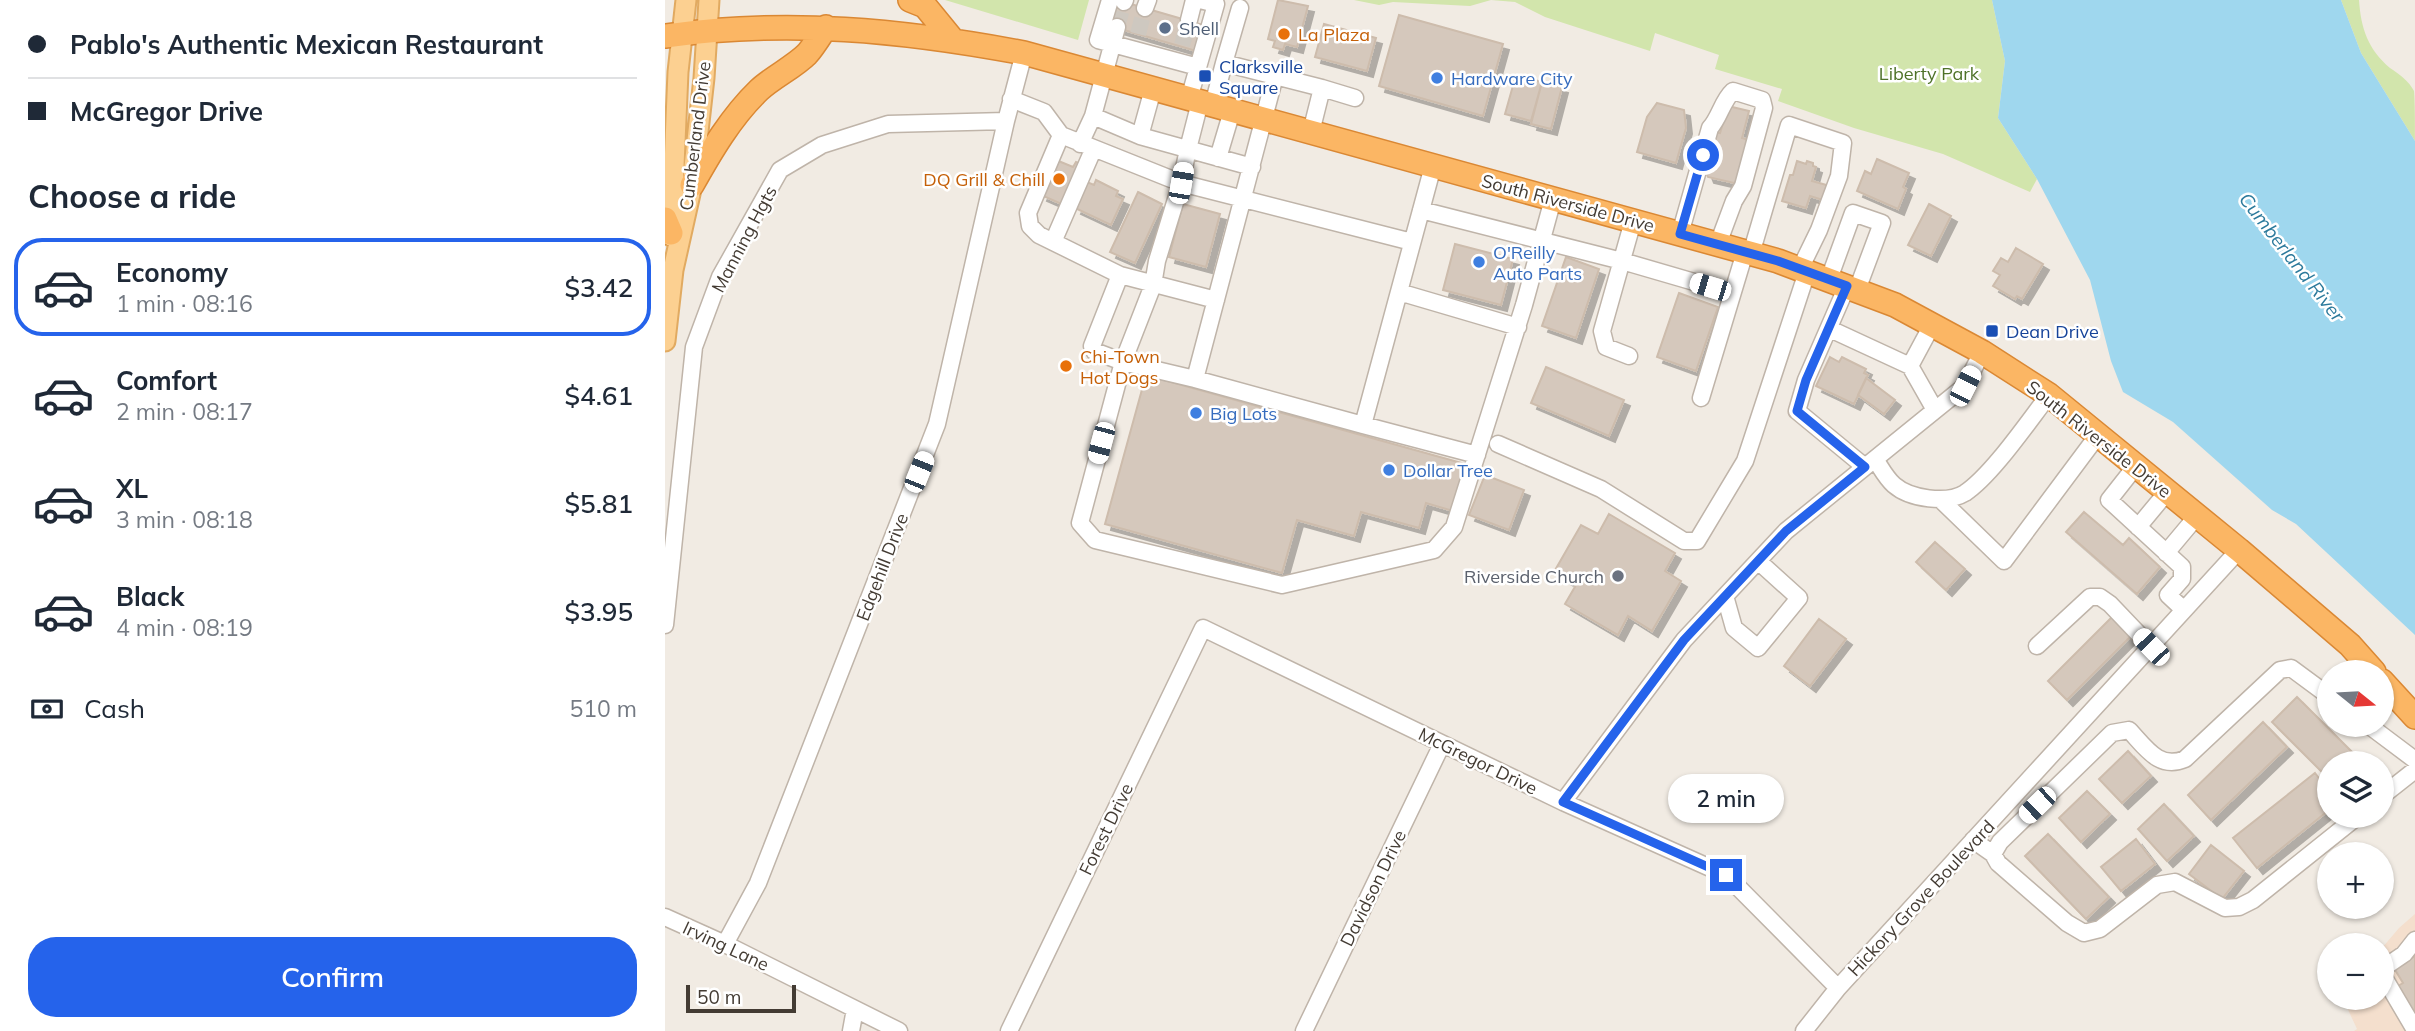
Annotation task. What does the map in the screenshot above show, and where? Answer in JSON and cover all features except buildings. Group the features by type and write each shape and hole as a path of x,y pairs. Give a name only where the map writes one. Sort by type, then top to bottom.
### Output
{"highway":[{"path":"910,0 925,6 952,39"},
{"name":"South Riverside Drive","path":"674,35 780,27 826,27 952,39 1024,53 1718,244 1828,279 1895,305 1982,352 2049,395 2239,550 2350,645 2363,660"},
{"path":"692,185 738,114 757,92 806,55 826,27"},
{"path":"2394,694 2415,717"}],"main road":[{"name":"Cumberland Drive","path":"673,270 668,226 678,72 674,35 686,0"},
{"name":"Cumberland Drive","path":"665,341 673,270 692,185 704,78 709,0"}],"street":[{"path":"1189,20 1194,0"},
{"path":"1200,0 1216,4 1198,67 1209,104 1218,158"},
{"path":"1120,1 1098,40 1112,44 1136,42 1178,62 1198,67"},
{"path":"1240,8 1209,104 1188,149 1181,183 1157,261 1153,285 1123,362 1080,523 1094,540 1282,584 1434,550 1454,527 1518,327 1553,199"},
{"path":"1053,242 1086,147 1117,27"},
{"path":"1178,62 1182,45"},
{"name":"Edgehill Drive","path":"725,944 758,883 937,424 1011,99 1024,53"},
{"path":"1224,63 1355,97"},
{"path":"1195,379 1275,76"},
{"path":"1311,132 1322,88"},
{"path":"1140,136 1153,89"},
{"path":"1680,234 1710,128 1717,121 1733,91 1762,100 1764,108 1743,186 1734,201 1718,244"},
{"path":"1011,99 1044,112 1061,135 1181,183 1412,242"},
{"path":"1093,116 1140,136 1252,167"},
{"name":"Manning Hgts","path":"665,625 694,347 720,277 781,170 822,145 888,124 1006,121"},
{"path":"1701,398 1732,293 1748,253 1789,125 1843,143 1839,176 1819,230 1828,279 1830,329 1806,380 1797,411 1870,463 1896,487 1928,499 1941,500 1963,494 1980,480 2049,395"},
{"path":"1061,135 1028,214 1030,226 1039,235 1120,275 1216,300"},
{"path":"1363,425 1433,166"},
{"path":"1421,210 1622,261 1732,293"},
{"path":"1629,356 1606,347 1602,331 1633,221"},
{"path":"1120,275 1092,346 1094,351 1123,362 1477,455"},
{"path":"1498,444 1601,489 1684,541 1697,541 1745,461 1828,279"},
{"path":"1399,292 1518,327"},
{"path":"1910,366 1932,325"},
{"path":"1830,329 1910,366 1935,410"},
{"path":"1563,802 1684,640 1786,531 1965,386 1982,352"},
{"path":"1941,500 2004,561 2098,435"},
{"path":"2135,467 2109,500 2182,567 2182,579 2168,595 2184,610"},
{"path":"2138,527 2167,492"},
{"path":"2166,552 2197,516"},
{"name":"Hickory Grove Boulevard","path":"1804,1031 1838,988 2239,550"},
{"path":"1725,596 1734,628 1759,648 1799,598 1758,561"},
{"path":"2037,646 2090,597 2100,597 2151,647"},
{"name":"McGregor Drive","path":"1203,628 1563,802 1726,875 1838,988"},
{"name":"Forest Drive","path":"1009,1031 1203,628"},
{"path":"1993,853 2000,842 2112,733 2129,730 2161,761 2174,764 2186,759 2280,670 2291,668 2317,687"},
{"path":"2384,737 2415,760"},
{"name":"Davidson Drive","path":"1304,1031 1442,744"},
{"path":"2394,786 2415,769"},
{"path":"1973,840 1993,853 1998,863 2067,923 2084,933 2100,929 2157,885 2175,882 2225,908 2239,906 2253,900 2343,828"},
{"name":"Irving Lane","path":"665,917 899,1031"},
{"path":"2394,961 2415,940"},
{"path":"2394,992 2415,1030"},
{"path":"851,1031 855,1009"}],"shaded area":[{"path":"2415,914 2415,1031 2354,1031 2357,1029 2348,1010 2394,1010 2394,934"}],"green space":[{"path":"945,0 1089,0 1078,40"},
{"path":"1354,0 1491,0 1470,6 1393,2 1379,5"},
{"name":"Liberty Park","path":"1491,0 1992,0 2005,61 1998,118 2037,179 2030,192 1943,154 1854,128 1778,101 1782,89 1715,69 1719,55 1655,33 1650,51 1545,17 1515,2"},
{"path":"2341,0 2359,0 2364,29 2371,46 2382,61 2407,81 2414,91 2415,141 2361,53"}],"water":[{"name":"Cumberland River","path":"1992,0 2341,0 2361,53 2415,141 2415,635 2296,524 2272,510 2173,422 2123,392 2111,361 2090,280 2037,179 1998,118 2005,61"}],"tunnel":[{"path":"1117,27 1124,2"},
{"path":"1138,34 1145,8"},
{"path":"1182,45 1189,20"}],"place":[{"name":"Shell","path":"1165,28"},
{"name":"La Plaza","path":"1284,34"},
{"name":"Clarksville Square","path":"1205,76"},
{"name":"Hardware City","path":"1437,78"},
{"name":"DQ Grill & Chill","path":"1059,179"},
{"name":"O'Reilly Auto Parts","path":"1479,262"},
{"name":"Dean Drive","path":"1992,331"},
{"name":"Chi-Town Hot Dogs","path":"1066,366"},
{"name":"Big Lots","path":"1196,413"},
{"name":"Dollar Tree","path":"1389,470"},
{"name":"Riverside Church","path":"1618,576"}],"route":[{"path":"1703,155 1680,234 1778,261 1847,286 1806,380 1797,411 1865,467 1786,531 1684,640 1563,802 1726,875"}]}
